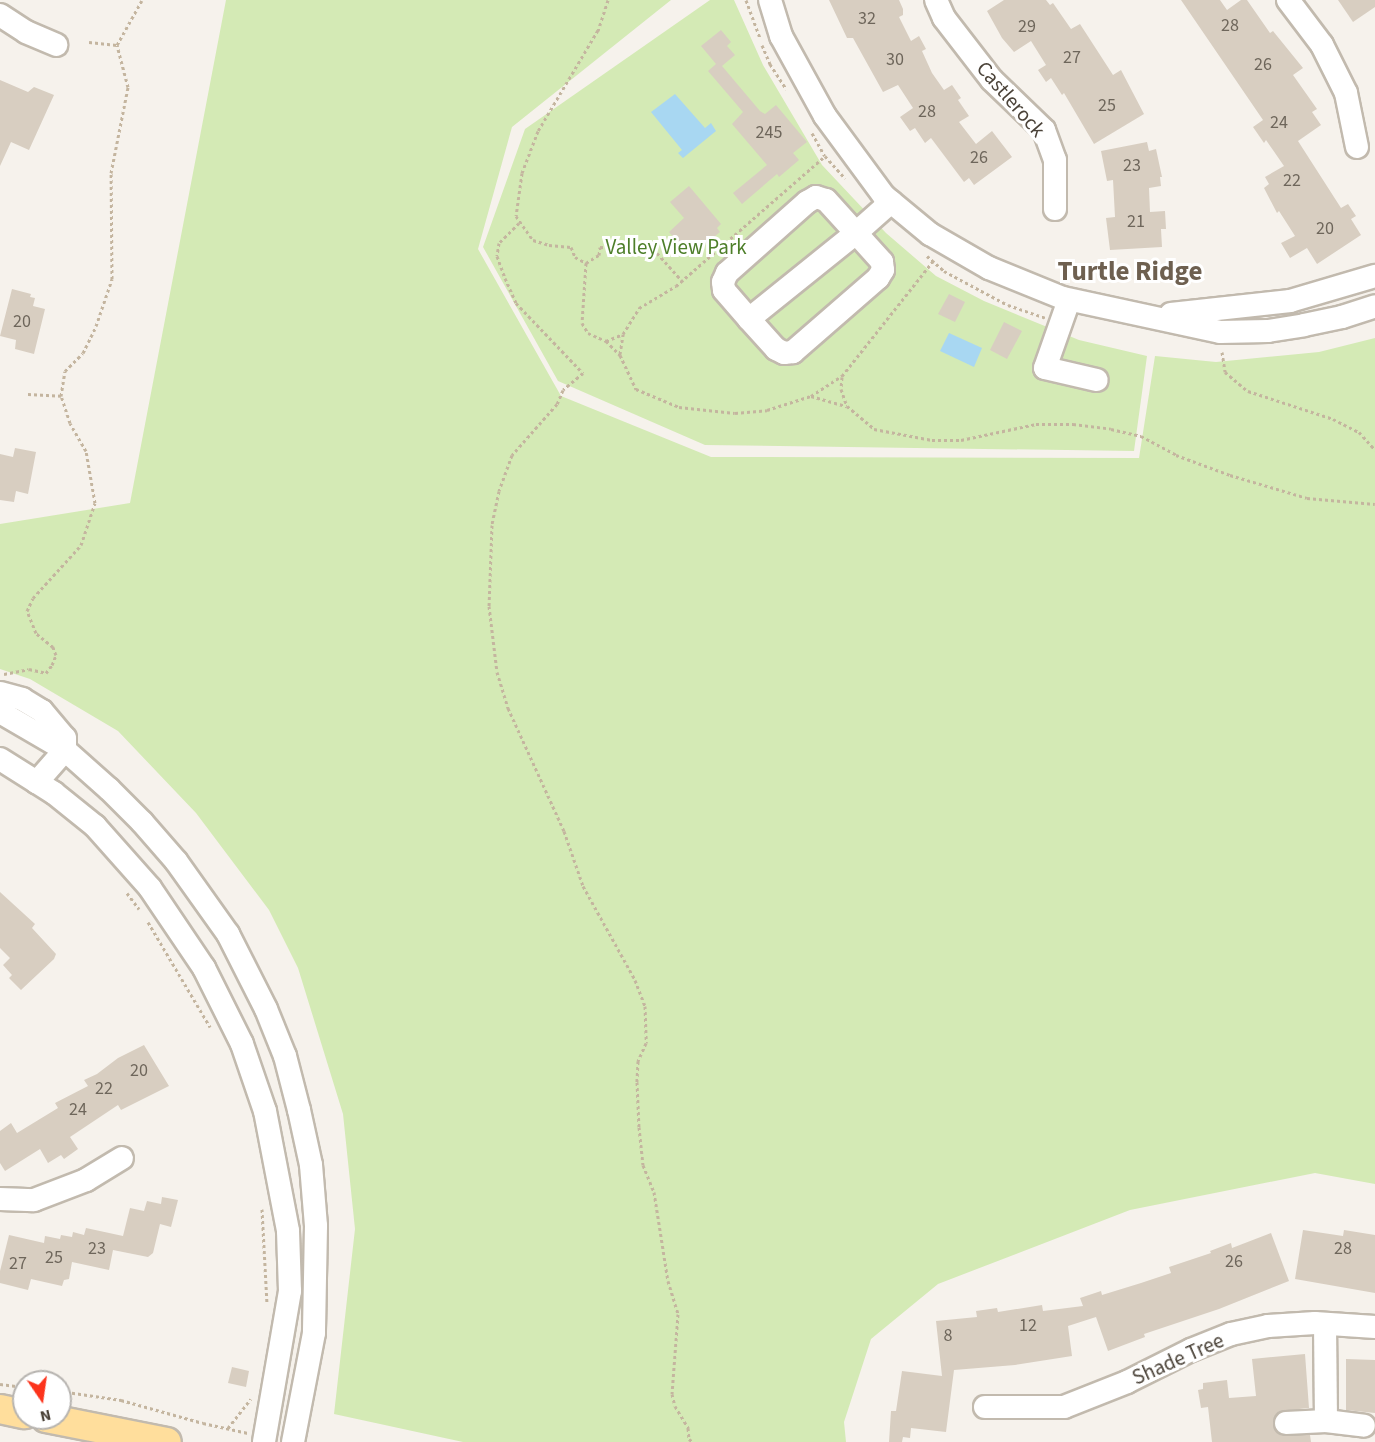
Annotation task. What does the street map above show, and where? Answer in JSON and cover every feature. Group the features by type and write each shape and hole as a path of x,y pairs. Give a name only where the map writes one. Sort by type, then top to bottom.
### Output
{"main road":[{"path":"72,1423 167,1442"}],"street":[{"path":"770,0 781,36 825,116 891,201 930,234 989,268 1069,300 1220,332 1286,328 1342,317 1375,306"},
{"name":"Castlerock","path":"936,0 944,18 992,80 1044,130 1055,160 1055,209"},
{"path":"1288,0 1322,45 1346,93 1357,147"},
{"path":"0,15 26,32 56,45"},
{"path":"816,198 826,200 856,233 882,262 882,270 878,278 793,352 784,353 776,349 724,290 723,282 727,273 807,202 816,198"},
{"path":"749,319 856,233 891,201"},
{"path":"1139,316 1220,311 1290,301 1375,276"},
{"path":"1069,300 1045,368 1097,380"},
{"path":"0,693 22,699 42,711 65,738 65,750 37,782"},
{"path":"0,712 65,750 110,789 142,822 204,898 228,934 248,971 285,1056 311,1165 316,1226 314,1333 293,1442"},
{"path":"0,759 37,782 95,826 150,888 204,968 242,1044 265,1111 288,1231 290,1291 257,1438"},
{"path":"0,1199 34,1200 86,1180 122,1158"},
{"path":"1325,1324 1326,1421"},
{"name":"Shade Tree","path":"985,1407 1064,1407 1127,1382 1191,1350 1231,1334 1268,1326 1325,1324 1375,1326"},
{"path":"1286,1423 1326,1421 1364,1426"}],"path":[{"path":"0,675 29,669 46,673 51,665 56,655 53,647 36,633 27,610 33,598 81,545 95,502 86,451 70,423 61,396 64,371 83,353 96,326 112,279 111,173 128,87 117,45 142,0"},
{"path":"89,42 117,45"},
{"path":"620,355 623,334 639,308 682,281 825,156"},
{"path":"519,223 499,243 498,256 505,278 516,303 583,373 563,390 557,404 512,454 499,491 492,525 489,606 497,672 508,708 564,831 583,886 635,980 645,1006 646,1043 638,1060 637,1082 643,1165 654,1192 668,1281 678,1314 672,1394 675,1406 688,1428 689,1439 693,1442"},
{"path":"586,263 599,255 600,247 642,249 657,253 682,281"},
{"path":"811,396 842,376 933,261"},
{"path":"1220,332 1225,372 1248,391 1333,419 1359,432 1375,450"},
{"path":"606,341 623,334"},
{"path":"842,376 841,389 847,406"},
{"path":"28,393 61,396"},
{"path":"1141,436 1187,459 1307,498 1375,504"},
{"path":"126,892 140,911"},
{"path":"147,920 211,1028"},
{"path":"261,1202 266,1247 267,1306"},
{"path":"72,1393 121,1400 228,1428 257,1438"},
{"path":"228,1428 246,1407 254,1393"}],"green space":[{"path":"226,0 671,0 512,127 478,249 561,396 711,457 1139,458 1155,356 1216,362 1319,352 1375,338 1375,1184 1315,1173 1130,1210 938,1284 871,1339 844,1422 846,1442 463,1442 334,1414 355,1229 343,1114 298,968 269,910 196,813 118,731 30,679 0,669 0,524 130,503"},
{"name":"Valley View Park","path":"710,0 734,0 763,65 822,165 886,233 936,276 984,301 1079,340 1147,356 1134,451 705,445 558,381 483,247 525,129"}],"water":[{"path":"675,94 705,128 711,123 716,131 683,158 678,153 682,150 651,112"},
{"path":"949,333 982,348 974,367 940,351"}],"building":[{"path":"829,0 899,0 903,15 899,17 911,41 919,36 926,49 922,51 932,73 944,90 952,85 961,98 958,100 969,116 959,122 976,144 992,131 1012,157 974,185 969,178 964,182 931,138 925,143 915,128 910,131 900,117 913,108 898,85 883,92 853,38 847,38"},
{"path":"1004,0 1046,0 1050,5 1053,3 1071,29 1080,24 1113,75 1121,70 1144,114 1094,144 1064,93 1062,95 1051,78 1046,82 1038,70 1046,65 1031,41 1014,52 1002,38 987,11"},
{"path":"1181,0 1220,0 1227,10 1241,0 1247,0 1270,33 1273,31 1303,68 1293,75 1317,109 1312,112 1321,125 1298,141 1341,208 1348,204 1356,216 1351,219 1361,235 1317,264 1307,248 1290,258 1281,243 1295,236 1279,211 1277,213 1264,188 1269,184 1265,177 1284,166 1266,140 1264,143 1253,127 1263,120"},
{"path":"1338,0 1375,0 1375,7 1353,22"},
{"path":"721,30 731,42 727,46 735,55 722,66 760,111 765,114 776,105 807,142 793,153 799,160 779,177 777,174 742,204 733,193 767,165 732,124 743,112 708,71 716,64 701,46"},
{"path":"0,80 28,92 34,87 54,95 29,150 11,142 0,166"},
{"path":"1147,142 1149,151 1156,149 1162,177 1160,177 1161,186 1149,188 1150,212 1165,211 1166,229 1161,229 1162,247 1110,250 1106,218 1115,217 1113,180 1107,181 1101,151"},
{"path":"689,186 721,224 717,228 720,232 695,253 692,250 687,253 669,232 684,218 670,202"},
{"path":"12,289 31,294 30,297 35,298 33,306 45,309 34,354 15,349 16,340 0,336"},
{"path":"949,294 965,302 955,322 938,314"},
{"path":"1004,322 1022,331 1007,359 990,350"},
{"path":"15,448 36,452 28,494 16,491 14,502 0,500 0,454 13,457"},
{"path":"0,892 35,924 32,928 56,954 54,959 21,990 9,978 12,975 3,965 10,958 0,948"},
{"path":"144,1045 169,1086 121,1110 118,1105 70,1137 78,1149 64,1159 61,1155 48,1163 40,1149 5,1171 0,1163 0,1131 11,1123 17,1133 58,1108 55,1103 88,1086 84,1080 97,1074 118,1058"},
{"path":"162,1197 178,1200 171,1227 160,1224 153,1253 148,1257 113,1250 109,1270 72,1262 69,1279 64,1280 62,1286 31,1279 28,1290 0,1283 0,1271 9,1235 44,1243 45,1236 60,1239 61,1235 72,1237 73,1232 84,1235 86,1228 123,1236 130,1208 144,1211 147,1201 161,1204"},
{"path":"1303,1230 1343,1236 1344,1230 1375,1235 1375,1293 1295,1279"},
{"path":"1271,1233 1289,1281 1219,1309 1144,1334 1145,1337 1108,1351 1096,1317 1068,1326 1072,1356 1015,1365 954,1370 946,1432 911,1428 910,1438 903,1437 902,1442 889,1442 891,1411 896,1411 902,1371 942,1376 936,1321 977,1317 976,1311 997,1308 998,1312 1042,1305 1043,1311 1083,1306 1080,1298 1101,1291 1102,1295 1171,1273 1169,1267 1211,1253 1210,1251 1231,1243 1232,1248"},
{"path":"1305,1354 1309,1408 1279,1411 1273,1424 1280,1435 1310,1435 1311,1442 1212,1442 1208,1407 1201,1408 1198,1390 1203,1389 1203,1383 1227,1380 1229,1398 1256,1396 1252,1359"},
{"path":"1346,1359 1375,1360 1375,1413 1346,1410"},
{"path":"232,1367 249,1371 246,1387 228,1383"}],"district":[{"name":"Turtle Ridge","path":"1130,272"}]}
